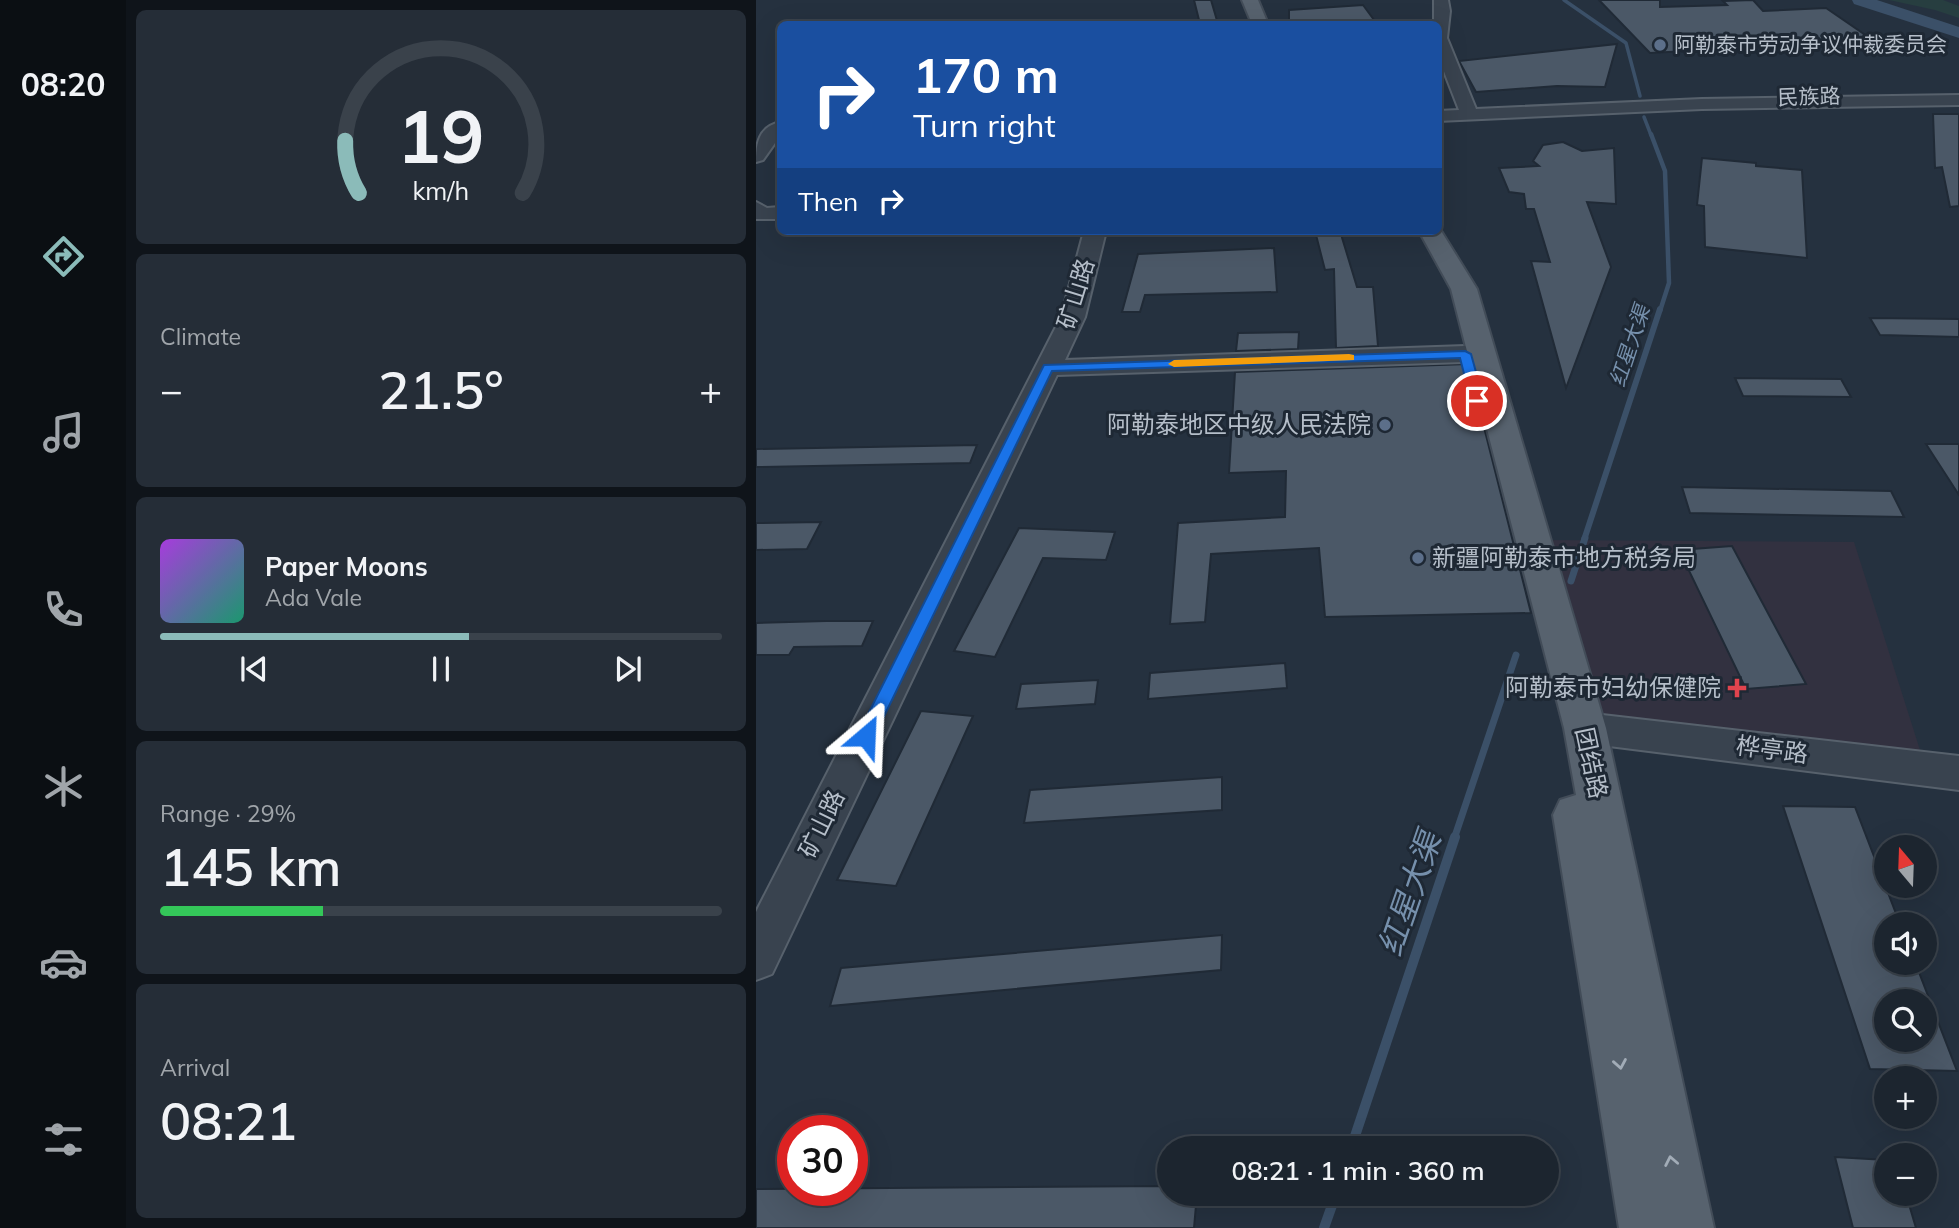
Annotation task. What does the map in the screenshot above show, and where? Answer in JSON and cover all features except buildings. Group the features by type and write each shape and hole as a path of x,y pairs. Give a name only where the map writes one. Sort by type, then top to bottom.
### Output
{"main road":[{"path":"1241,0 1249,21"},
{"path":"1250,0 1259,21"},
{"name":"团结路","path":"1418,235 1449,290 1465,354 1551,646 1585,728 1684,1228"},
{"name":"团结路","path":"1433,235 1464,289 1551,646 1560,729 1649,1228"}],"street":[{"path":"1441,0 1441,21"},
{"path":"1442,45 1469,112"},
{"name":"民族路","path":"1442,111 1959,98"},
{"name":"民族路","path":"1442,116 1469,112"},
{"path":"756,156 769,136 777,129"},
{"path":"756,208 762,214 777,214"},
{"name":"矿山路","path":"756,958 1073,317 1094,235"},
{"path":"1048,368 1465,354"},
{"name":"桦亭路","path":"1585,728 1959,773"}],"shaded area":[{"name":"阿勒泰市妇幼保健院","path":"1533,540 1854,542 1926,769 1585,728"}],"green space":[{"path":"1889,0 1943,0 1959,6 1959,18 1935,10"}],"waterway":[{"name":"红星大渠","path":"1564,0 1626,43 1640,96"},
{"path":"1860,0 1959,33"},
{"name":"红星大渠","path":"1644,117 1651,135"},
{"name":"红星大渠","path":"1651,134 1665,171 1669,283 1660,311"},
{"name":"红星大渠","path":"1584,540 1660,309"},
{"name":"红星大渠","path":"1571,581 1585,538"},
{"name":"红星大渠","path":"1454,839 1516,655"},
{"name":"红星大渠","path":"1355,1136 1455,837"},
{"name":"红星大渠","path":"1324,1228 1332,1206"}],"slow traffic":[{"path":"1174,364 1349,358"}],"place":[{"name":"阿勒泰市劳动争议仲裁委员会","path":"1660,45"},
{"name":"阿勒泰地区中级人民法院","path":"1385,425"},
{"name":"新疆阿勒泰市地方税务局","path":"1418,558"},
{"name":"阿勒泰市妇幼保健院","path":"1737,688"}],"route":[{"path":"866,736 1048,368 1465,354 1477,401"}]}
